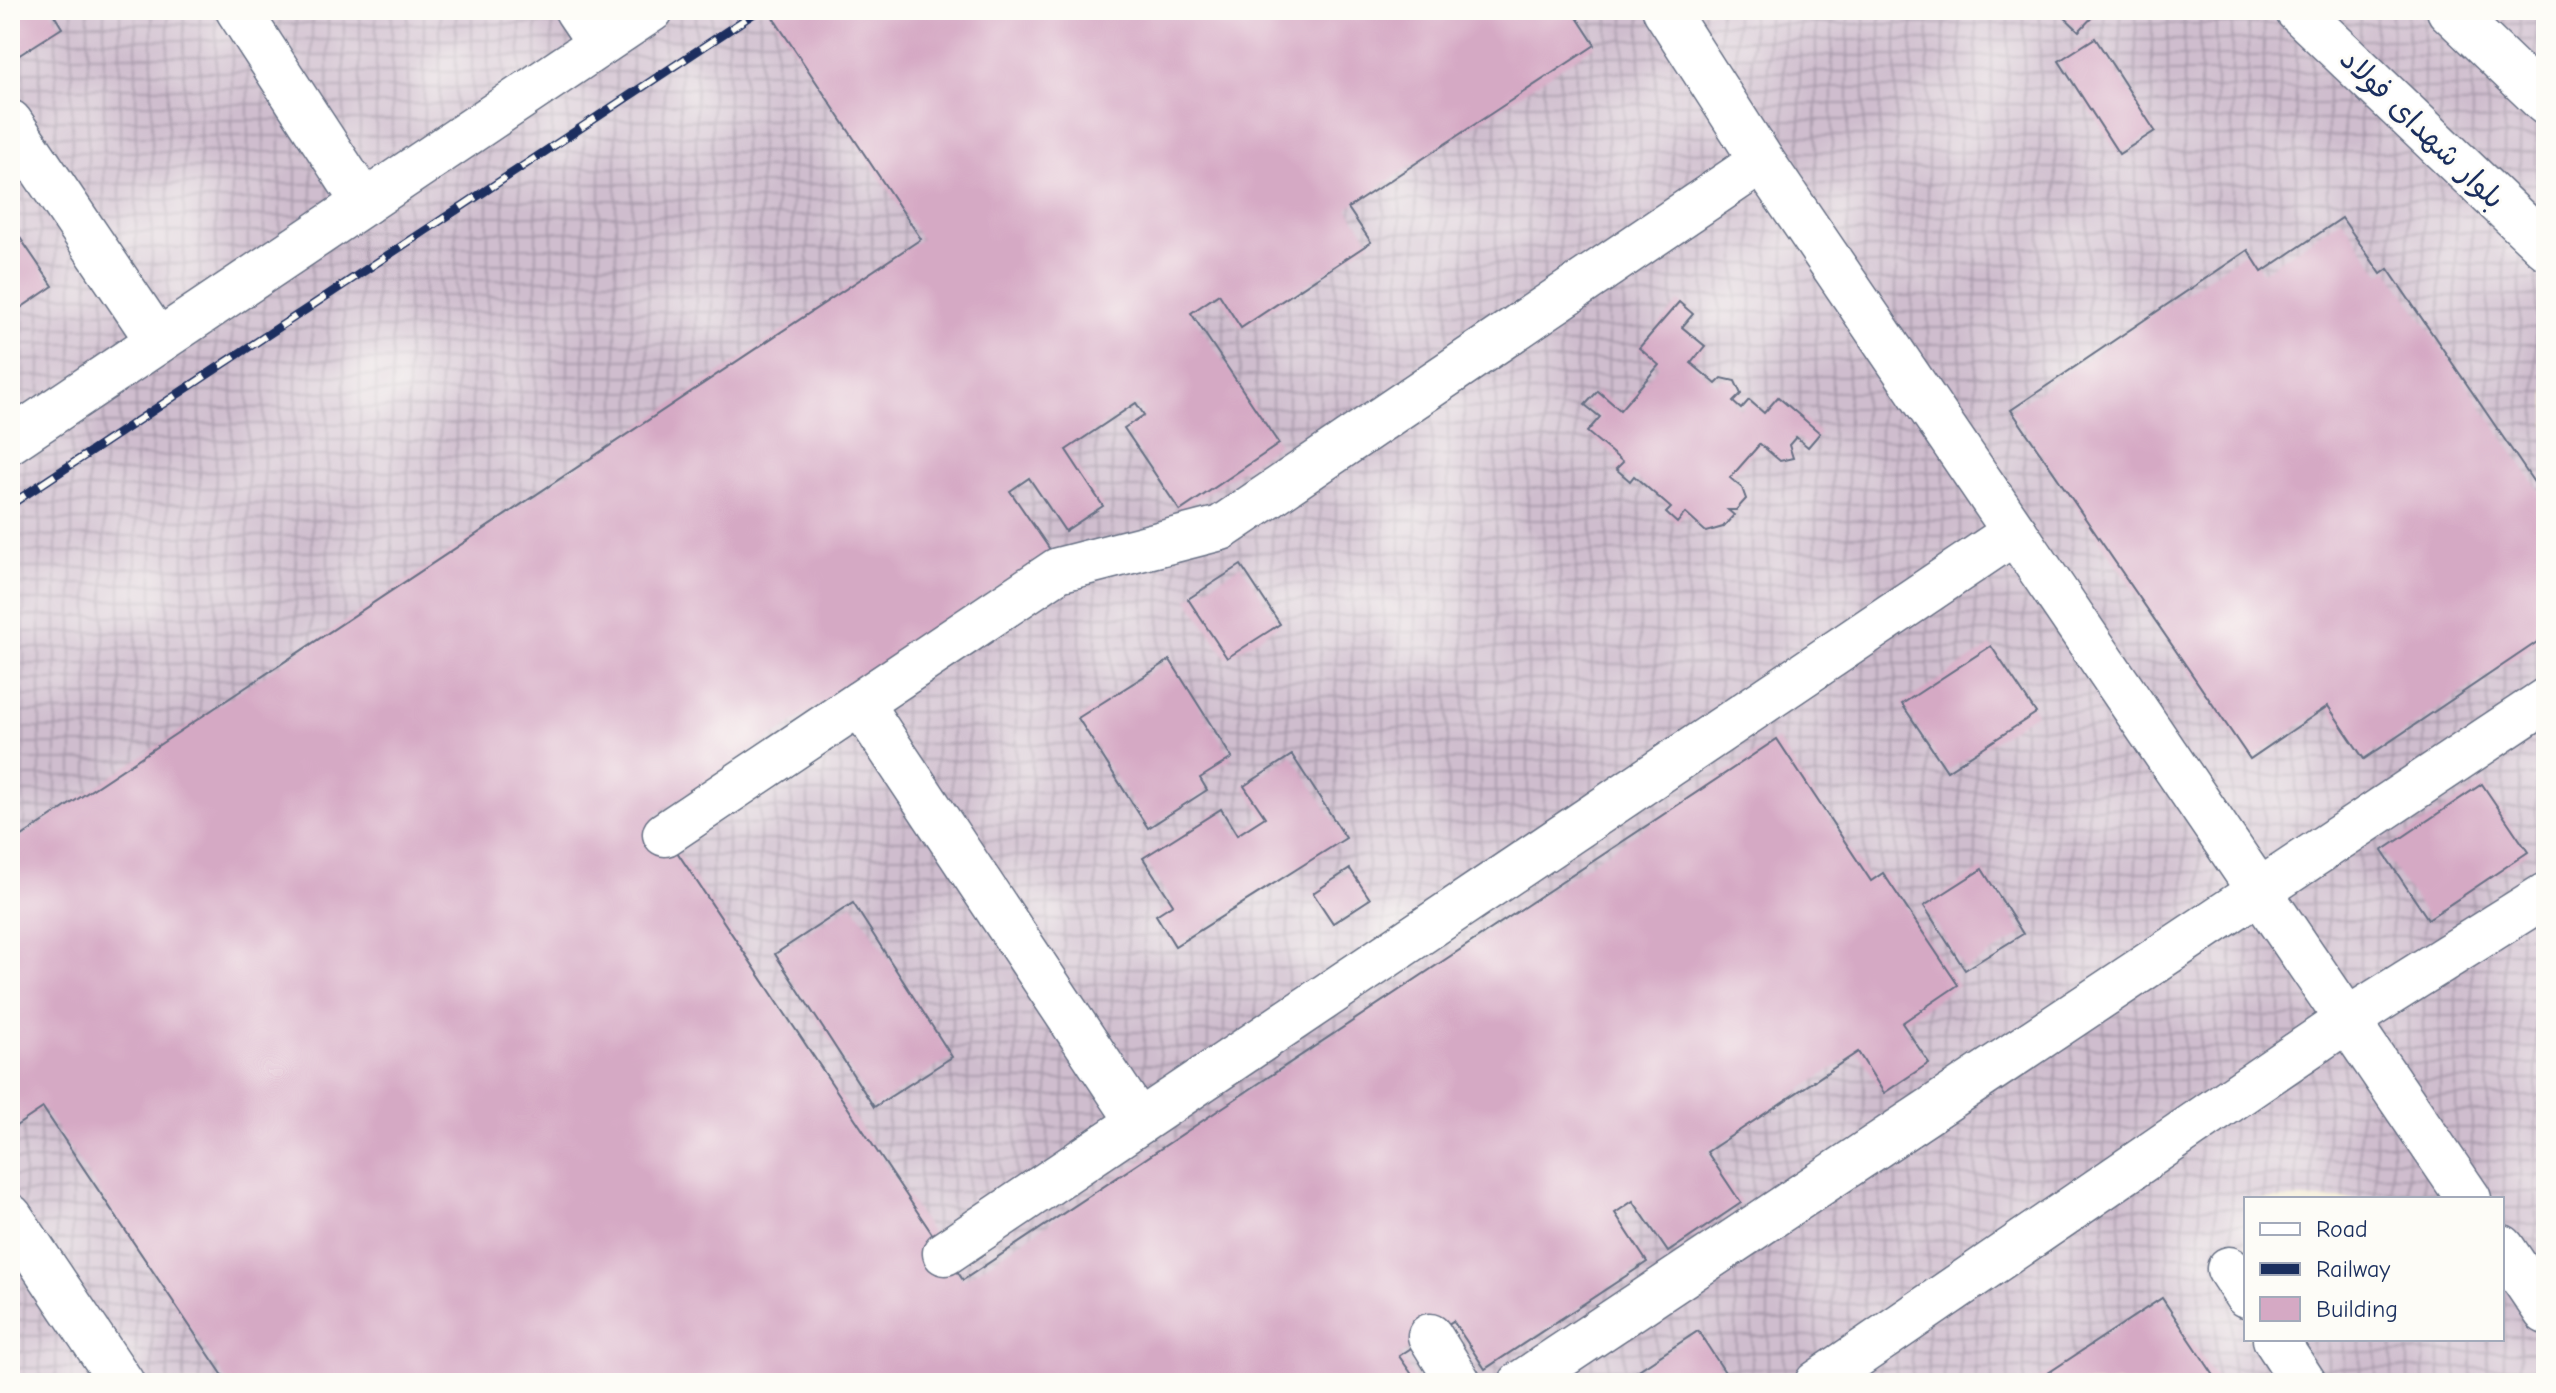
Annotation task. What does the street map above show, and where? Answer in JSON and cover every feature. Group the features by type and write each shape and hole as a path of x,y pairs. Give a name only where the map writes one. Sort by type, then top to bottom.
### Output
{"street":[{"path":"238,10 364,203"},
{"path":"10,441 364,203 588,27 651,10"},
{"path":"1665,10 1762,161 2468,1197"},
{"name":"بلوار شهدای فولاد","path":"2297,10 2546,247"},
{"path":"2449,10 2546,103"},
{"path":"10,122 158,341"},
{"path":"665,834 1058,570 1221,528 1762,161"},
{"path":"945,1253 2015,532"},
{"path":"1521,1383 2546,700"},
{"path":"860,703 1139,1122"},
{"path":"1817,1383 2347,1020 2546,895"},
{"path":"10,1216 122,1383"},
{"path":"1430,1336 1459,1383"},
{"path":"2276,1341 2304,1383"}],"shaded area":[{"path":"10,10 2546,10 2546,1383 10,1383"}],"building":[{"path":"10,10 51,10 62,28 10,61"},
{"path":"768,10 1572,10 1595,45 1348,208 1371,242 1241,328 1219,294 1191,313 1279,444 1180,511 1124,428 1144,415 1136,403 1066,450 1103,506 1065,531 1029,478 1010,491 1051,551 653,816 963,1280 1777,739 1871,881 1883,873 1958,985 1902,1023 1929,1063 1884,1093 1858,1052 1707,1152 1741,1203 1668,1252 1633,1201 1615,1213 1647,1262 1485,1369 1453,1321 1399,1356 1418,1383 228,1383 43,1108 10,1130 10,844 921,239"},
{"path":"2057,10 2099,10 2079,31"},
{"path":"2095,38 2155,131 2119,154 2059,61"},
{"path":"2342,218 2381,274 2388,269 2546,500 2546,636 2364,759 2328,706 2250,759 2011,410 2248,250 2262,272"},
{"path":"10,223 53,286 10,315"},
{"path":"1679,302 1693,314 1682,327 1705,346 1691,363 1716,384 1722,378 1735,381 1741,394 1733,402 1741,409 1749,400 1764,413 1778,397 1820,433 1808,447 1796,437 1789,445 1793,458 1780,461 1760,444 1730,478 1742,488 1746,499 1736,510 1728,510 1734,515 1723,527 1706,532 1685,513 1677,523 1666,513 1671,508 1634,476 1630,481 1616,469 1623,462 1587,432 1600,417 1585,405 1598,391 1620,410 1659,365 1639,348"},
{"path":"1241,565 1280,624 1227,658 1188,599"},
{"path":"1991,646 2036,713 1947,771 1902,704"},
{"path":"1170,660 1232,758 1200,778 1207,790 1148,828 1078,718"},
{"path":"1292,755 1346,838 1175,946 1156,915 1173,904 1143,858 1221,809 1237,835 1265,817 1244,786"},
{"path":"2482,784 2528,852 2428,919 2382,851"},
{"path":"1350,869 1370,899 1333,923 1313,893"},
{"path":"1982,869 2023,934 1965,970 1924,906"},
{"path":"853,903 952,1057 874,1107 775,954"},
{"path":"2162,1298 2219,1383 2033,1383"},
{"path":"1698,1331 1732,1383 1619,1383"}],"railway":[{"path":"10,505 759,10"}]}
